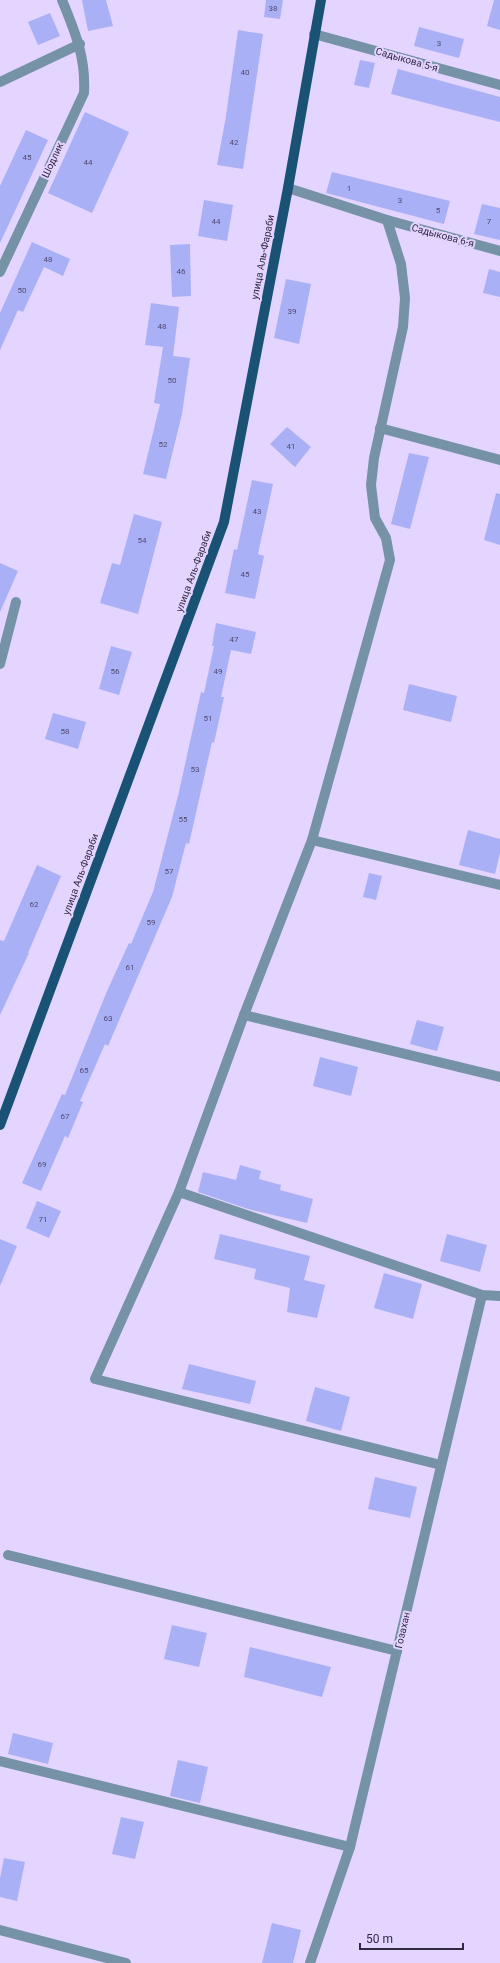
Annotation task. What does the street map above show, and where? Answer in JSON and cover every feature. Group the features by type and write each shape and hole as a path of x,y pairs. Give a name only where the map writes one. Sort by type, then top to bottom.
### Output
{"main road":[{"name":"улица Аль-Фараби","path":"0,1125 224,522 288,188 321,0"}],"street":[{"name":"Шодлик","path":"0,272 84,93 85,74 80,44 62,0"},
{"name":"Садыкова 5-я","path":"314,34 500,85"},
{"path":"0,82 80,44"},
{"name":"Садыкова 6-я","path":"288,188 386,220 500,250"},
{"path":"386,220 401,264 405,298 403,328 380,428 371,484 375,518 386,538 390,560 312,840 244,1015 179,1192 95,1378 441,1465"},
{"path":"380,428 500,460"},
{"path":"0,664 16,602"},
{"path":"312,840 500,885"},
{"path":"244,1015 500,1077"},
{"path":"179,1192 482,1295 500,1296"},
{"name":"Гозахан","path":"310,1963 350,1847 482,1295"},
{"path":"8,1555 397,1651"},
{"path":"0,1761 350,1847"},
{"path":"0,1930 126,1963"}],"building":[{"path":"82,0 106,0 113,26 88,31"},
{"path":"266,0 283,0 280,19 264,17"},
{"path":"494,0 500,0 500,30 487,26"},
{"path":"50,13 60,36 38,45 28,22"},
{"path":"419,27 464,39 459,58 414,46"},
{"path":"238,30 263,34 243,169 217,165 226,116"},
{"path":"360,60 375,63 369,88 354,85"},
{"path":"398,69 500,97 500,122 391,94"},
{"path":"85,112 129,132 92,213 48,193"},
{"path":"26,130 48,140 0,243 0,186"},
{"path":"332,172 450,201 444,224 326,193"},
{"path":"204,200 233,205 227,241 198,236"},
{"path":"482,204 500,208 500,240 474,234"},
{"path":"32,242 70,259 63,276 44,267 23,312 18,310 0,350 0,313"},
{"path":"190,244 191,296 172,297 170,245"},
{"path":"489,269 500,272 500,297 483,293"},
{"path":"286,279 311,284 299,344 274,338"},
{"path":"151,303 179,307 173,356 190,358 182,414 166,479 143,474 160,404 154,403 163,347 145,345"},
{"path":"287,427 311,447 295,467 270,444"},
{"path":"409,453 429,457 410,529 391,524"},
{"path":"252,480 273,484 258,554 264,556 255,599 225,593 234,549 237,550"},
{"path":"496,493 500,494 500,545 484,540"},
{"path":"134,514 162,522 138,614 100,603 112,563 120,565"},
{"path":"0,563 18,571 0,612"},
{"path":"216,623 256,632 251,654 231,650 221,697 224,697 214,743 212,742 189,844 186,843 172,897 108,1046 105,1044 80,1101 83,1102 68,1138 65,1136 41,1191 22,1183 62,1094 65,1095 107,991 129,943 131,944 153,892 178,796 201,692 204,693 214,646 212,646"},
{"path":"111,646 132,652 119,695 99,689"},
{"path":"409,684 457,696 451,722 403,710"},
{"path":"53,713 86,722 78,749 45,739"},
{"path":"468,830 500,839 500,853 495,874 459,865"},
{"path":"37,865 61,876 29,953 0,1015 0,940 4,941"},
{"path":"369,873 382,876 376,900 363,897"},
{"path":"417,1020 444,1027 437,1051 410,1044"},
{"path":"320,1057 358,1067 351,1096 313,1086"},
{"path":"240,1165 261,1171 259,1179 281,1185 280,1190 313,1199 307,1223 248,1209 198,1192 203,1172 236,1180"},
{"path":"37,1201 61,1211 49,1238 26,1228"},
{"path":"220,1234 310,1256 304,1280 325,1285 317,1318 287,1312 290,1288 254,1279 256,1269 214,1259"},
{"path":"447,1234 487,1245 480,1272 440,1261"},
{"path":"0,1239 17,1246 0,1286"},
{"path":"384,1273 422,1284 413,1319 374,1308"},
{"path":"189,1364 256,1381 250,1404 182,1389"},
{"path":"315,1387 350,1397 341,1431 306,1421"},
{"path":"375,1477 417,1487 410,1518 368,1509"},
{"path":"172,1625 207,1633 199,1667 164,1659"},
{"path":"250,1647 331,1667 322,1697 244,1677"},
{"path":"13,1733 53,1743 48,1764 8,1754"},
{"path":"178,1760 208,1767 200,1803 170,1796"},
{"path":"121,1817 144,1822 135,1859 112,1854"},
{"path":"4,1858 25,1862 17,1901 0,1897 0,1878"},
{"path":"272,1923 301,1930 293,1963 262,1963"}]}
